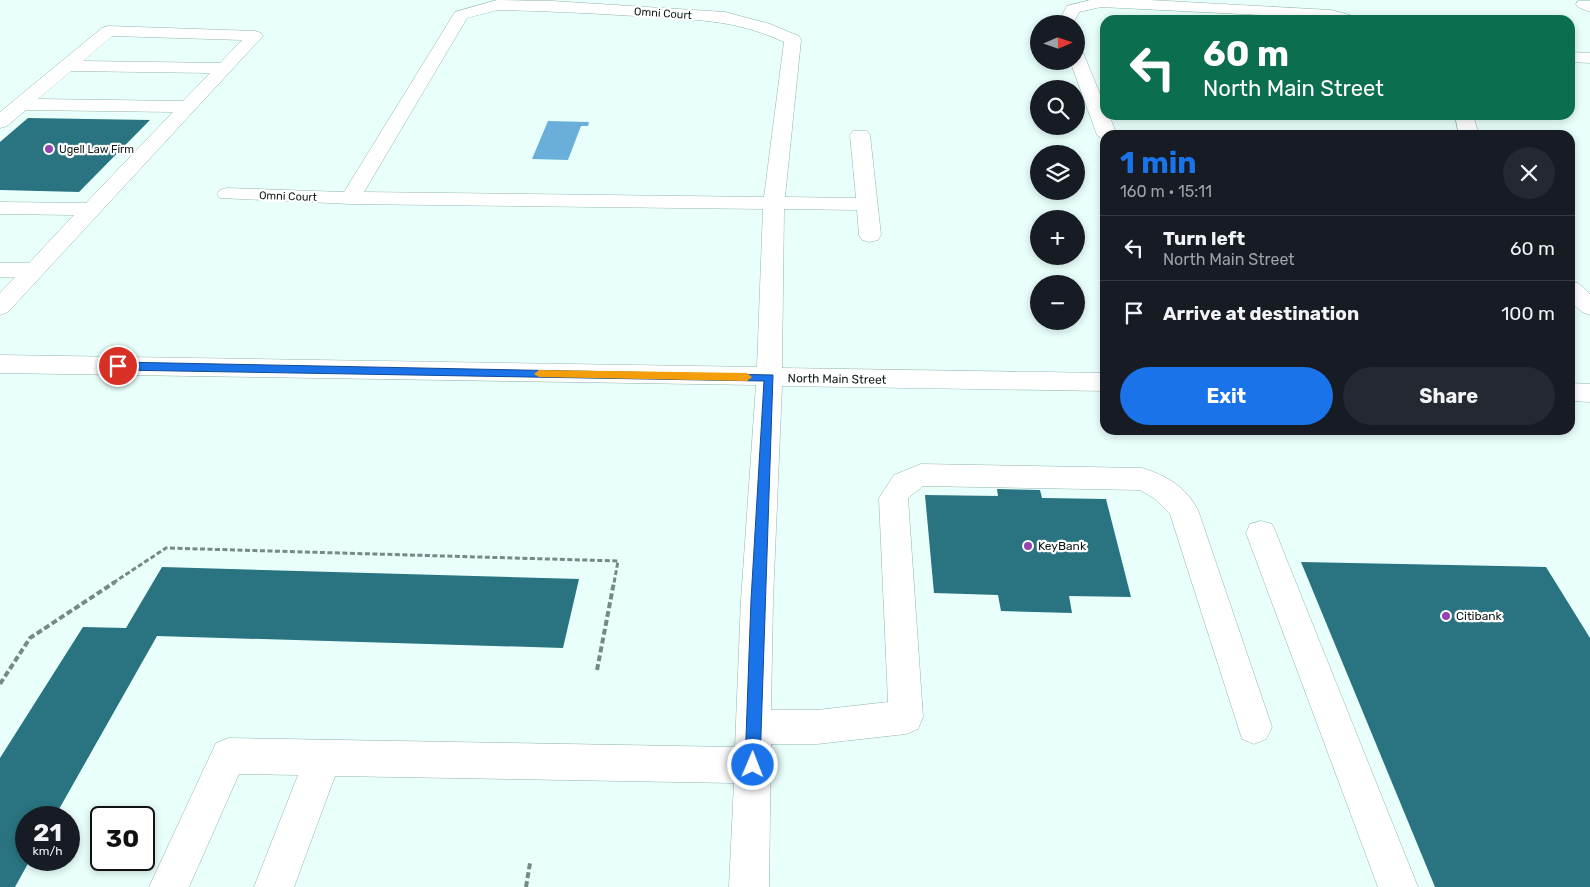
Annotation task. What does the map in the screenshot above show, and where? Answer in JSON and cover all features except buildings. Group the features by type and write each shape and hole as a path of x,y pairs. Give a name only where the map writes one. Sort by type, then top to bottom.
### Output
{"street":[{"path":"1070,15 1074,9 1101,2 1331,15"},
{"name":"Omni Court","path":"350,198 461,15 497,5 552,6 725,17 764,27 793,40 774,203 749,887"},
{"path":"0,122 108,32 255,36 0,307"},
{"path":"1575,57 1590,58"},
{"path":"67,66 225,68"},
{"path":"1082,70 1100,117"},
{"path":"22,104 188,107"},
{"path":"860,135 870,235"},
{"name":"Omni Court","path":"226,194 350,198 774,203"},
{"path":"774,203 867,204"},
{"path":"0,208 92,209"},
{"path":"0,270 33,270"},
{"path":"1575,293 1590,307"},
{"path":"1575,307 1590,307"},
{"name":"North Main Street","path":"0,364 1100,382"},
{"path":"1575,392 1590,393"},
{"path":"754,727 817,726 906,716 892,498 898,487 908,480 921,475 1142,479 1158,484 1173,496 1183,510 1254,726"},
{"path":"1260,533 1398,887"},
{"path":"169,887 229,756 753,765"},
{"path":"274,887 323,758"}],"path":[{"path":"0,684 30,638 166,548 618,561 597,670"},
{"path":"526,887 530,863"}],"water":[{"path":"548,121 589,122 588,126 581,126 568,160 532,159"}],"slow traffic":[{"path":"539,374 747,377"}],"place":[{"name":"Ugell Law Firm","path":"49,149"},
{"name":"KeyBank","path":"1028,546"},
{"name":"Citibank","path":"1446,616"}],"route":[{"path":"118,366 769,378 758,600 753,765"}]}
